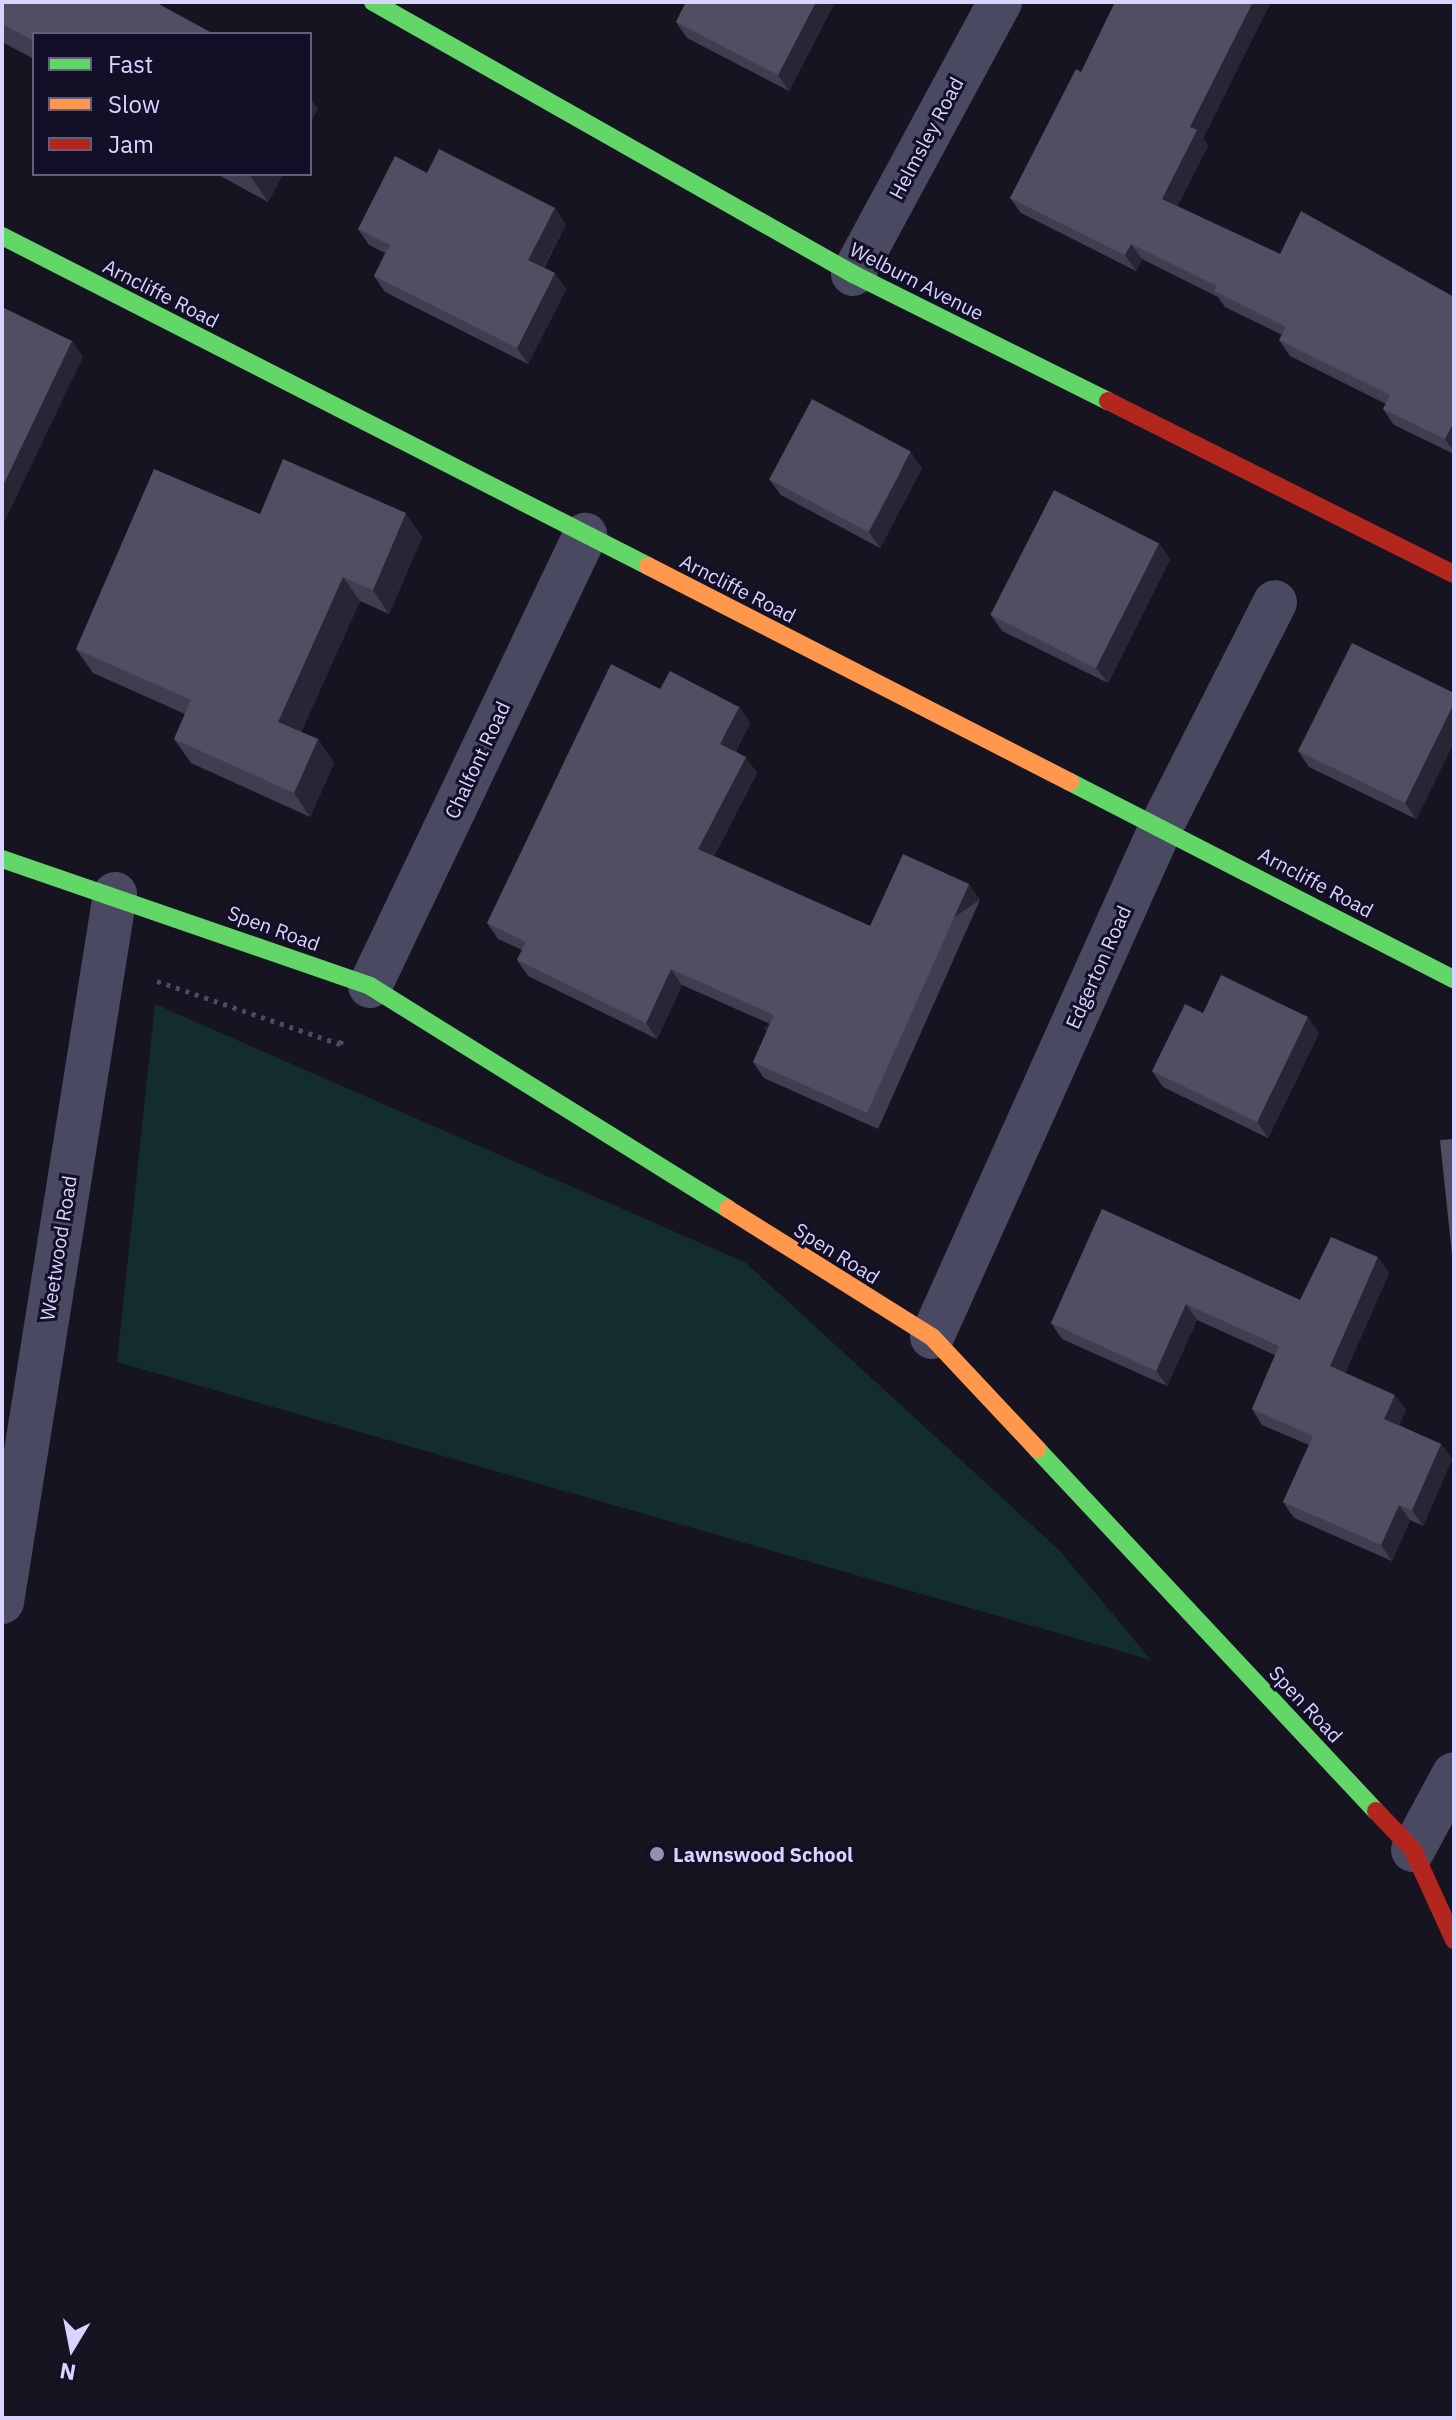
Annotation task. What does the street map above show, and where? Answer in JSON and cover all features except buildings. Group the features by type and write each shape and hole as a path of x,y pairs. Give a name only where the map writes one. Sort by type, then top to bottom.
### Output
{"street":[{"name":"Welburn Avenue","path":"373,2 853,274 1454,574"},
{"name":"Helmsley Road","path":"853,274 1000,2"},
{"name":"Arncliffe Road","path":"2,236 1454,979"},
{"name":"Chalfont Road","path":"370,986 585,535"},
{"name":"Edgerton Road","path":"932,1337 1161,827 1275,602"},
{"name":"Spen Road","path":"2,859 115,894 370,986 932,1337 1430,1869 1454,1940"},
{"name":"Weetwood Road","path":"4,1575 115,894"},
{"path":"1430,1869 1452,1778"}],"green space":[{"path":"155,1004 746,1263 1060,1551 1151,1660 117,1362"}],"traffic: fast":[{"path":"373,2 853,274 1108,401"},
{"path":"2,236 648,566"},
{"path":"1070,782 1454,979"},
{"path":"2,859 370,986 728,1209"},
{"path":"1037,1449 1376,1811"}],"traffic: slow":[{"path":"648,566 1070,782"},
{"path":"728,1209 932,1337 1037,1449"}],"traffic: jam":[{"path":"1108,401 1454,574"},
{"path":"1376,1811 1413,1850 1454,1940"}],"place":[{"name":"Lawnswood School","path":"657,1854"}]}
